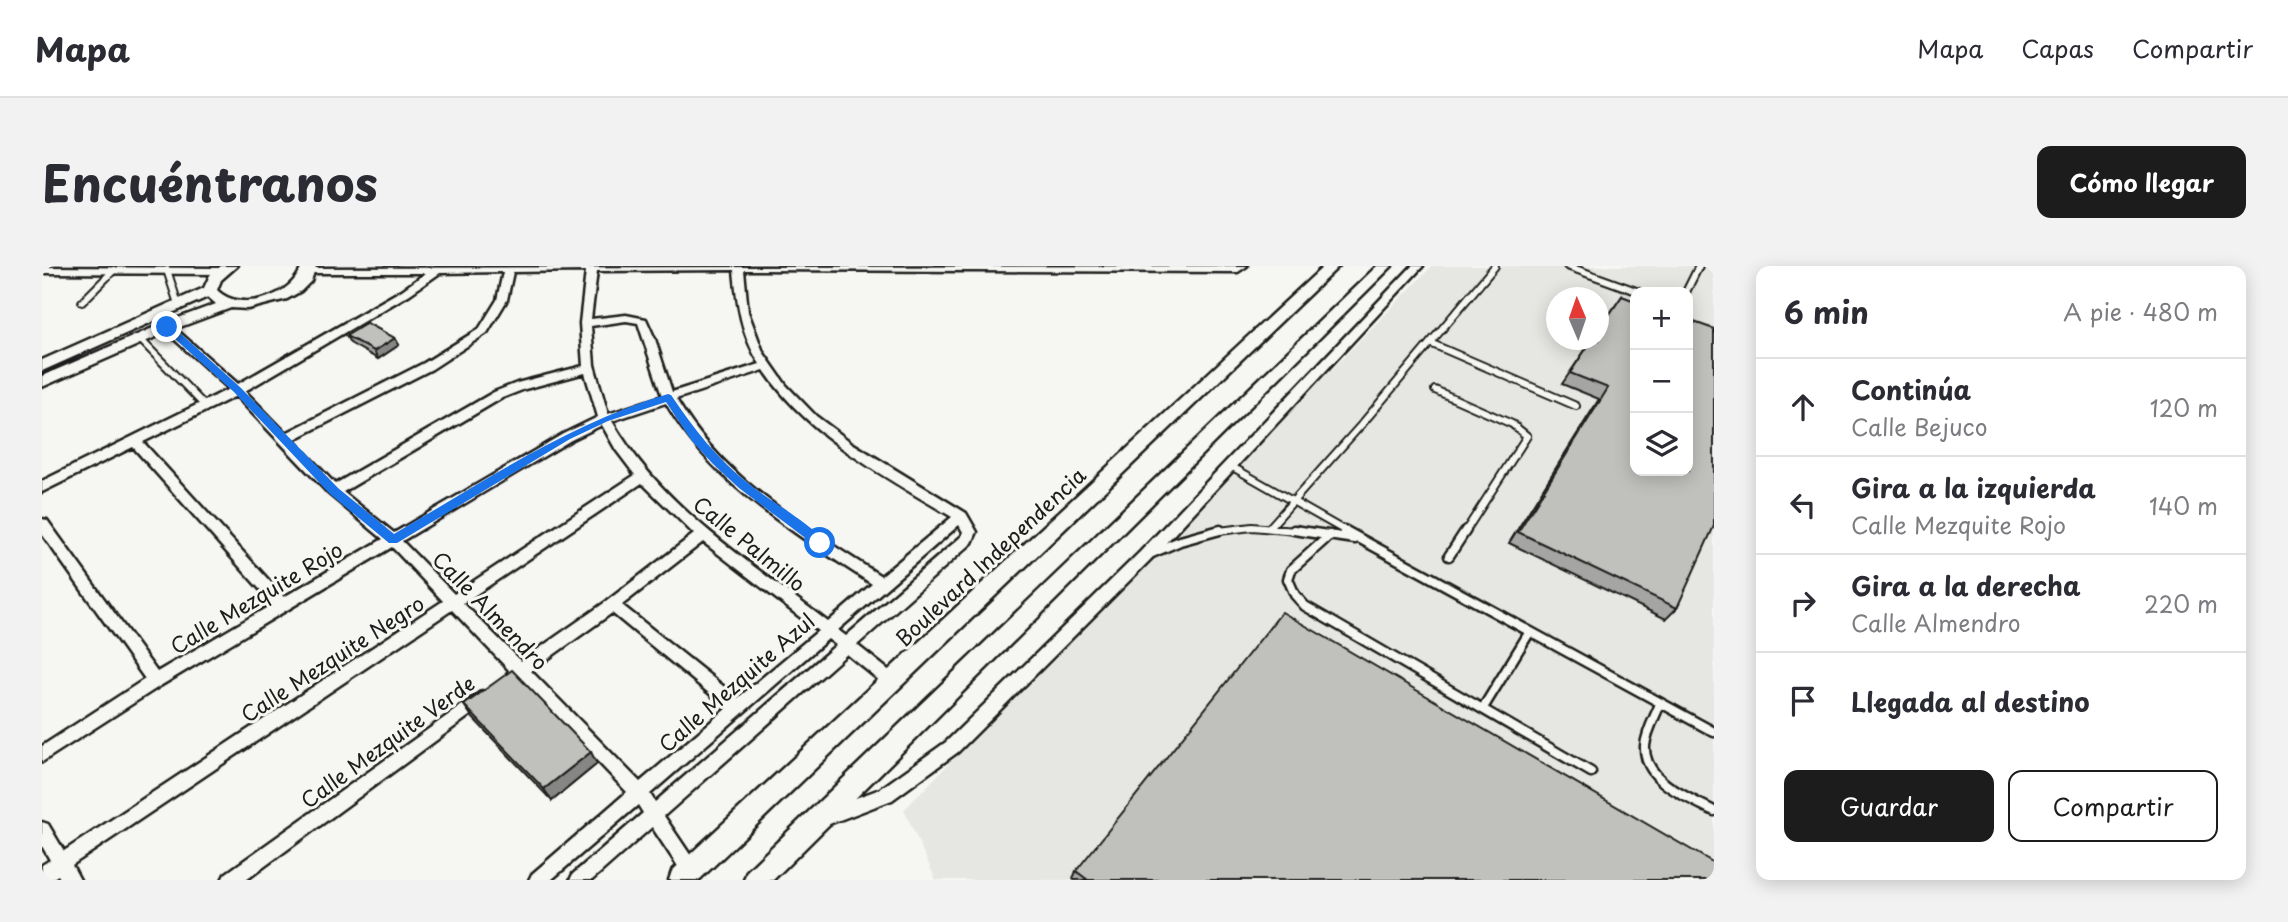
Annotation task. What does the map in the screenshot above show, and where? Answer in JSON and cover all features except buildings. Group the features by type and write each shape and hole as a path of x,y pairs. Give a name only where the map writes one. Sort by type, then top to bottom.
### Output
{"main road":[{"name":"Boulevard Independencia","path":"686,876 1332,266"},
{"path":"756,880 1385,266"},
{"path":"226,269 211,285 210,291 219,302 244,306 280,298 295,290 305,281 309,269"},
{"path":"42,366 210,291"},
{"path":"42,382 167,327 229,304"}],"street":[{"path":"309,269 1238,269 1242,266"},
{"path":"817,821 886,795 952,747 1145,556 1418,266"},
{"path":"579,880 967,539 969,527 961,516 836,438 783,392 764,366 748,332 738,288 739,267"},
{"path":"42,487 237,390 440,268"},
{"name":"Calle Palmillo","path":"592,268 585,324 590,368 605,419 644,475 702,535 891,681"},
{"path":"42,270 226,269"},
{"path":"285,439 428,366 483,331 502,300 509,269"},
{"path":"585,324 626,318 642,321 668,397 695,439 743,485 820,543 882,584"},
{"name":"Calle Almendro","path":"167,327 237,390 334,491 393,540 640,794 686,876"},
{"name":"Calle Mezquite Rojo","path":"42,755 155,681 522,462 605,419 764,366"},
{"path":"334,491 498,396 521,386 590,368"},
{"path":"135,441 283,606"},
{"name":"Calle Mezquite Negro","path":"42,875 644,475"},
{"name":"Calle Mezquite Azul","path":"538,880 961,516"},
{"path":"42,524 155,681"},
{"name":"Calle Mezquite Verde","path":"231,880 612,605 702,535"},
{"path":"612,605 739,708"},
{"path":"42,830 71,880"}],"lane":[{"path":"1270,527 1495,266"},
{"path":"1567,266 1630,289"},
{"path":"1688,287 1699,266"},
{"path":"82,302 114,270"},
{"path":"167,270 179,307"},
{"path":"140,339 205,406"},
{"path":"1430,343 1576,406"},
{"path":"1435,390 1512,424 1527,436 1449,556"},
{"path":"1229,465 1529,634 1714,732"},
{"path":"1145,556 1206,531 1242,526 1270,527 1359,540"},
{"path":"1330,535 1291,569 1288,579 1295,595 1305,606 1591,772"},
{"path":"1483,708 1529,634"},
{"path":"1660,704 1645,748 1646,760 1669,785 1714,811"}],"shaded area":[{"path":"1432,266 1714,266 1714,880 936,880 904,810"}],"route":[{"path":"167,327 237,390 334,491 393,540 567,437 605,419 668,397 695,439 717,461 743,485 820,543"}]}
